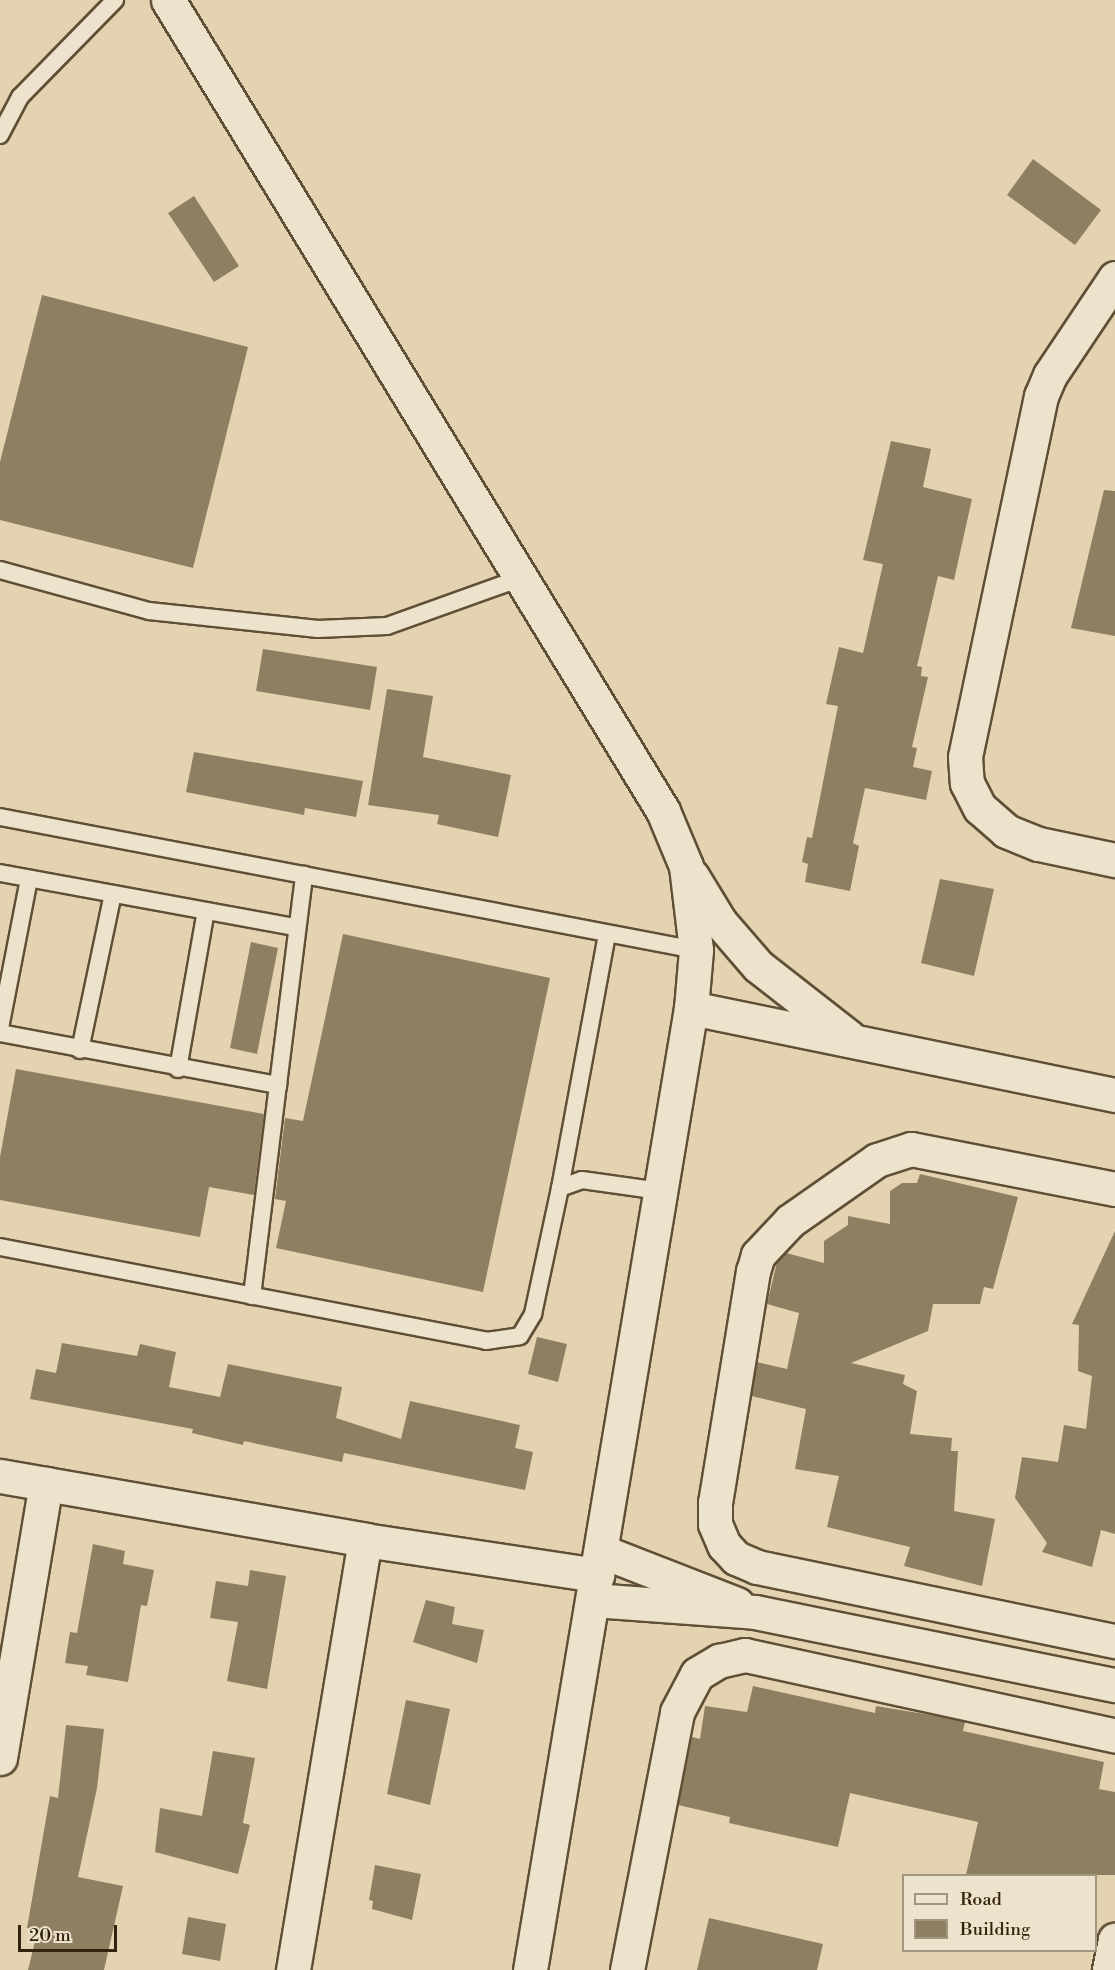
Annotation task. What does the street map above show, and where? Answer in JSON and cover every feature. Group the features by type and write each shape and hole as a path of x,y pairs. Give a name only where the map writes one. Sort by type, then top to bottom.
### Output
{"street":[{"path":"168,0 663,811 686,866 720,922 758,966 854,1041"},
{"path":"1115,278 1050,375 1041,396 965,757 967,783 980,808 1006,831 1039,844 1115,860"},
{"path":"530,1970 692,1008 696,950 686,866"},
{"path":"692,1008 1115,1095"},
{"path":"1115,1189 911,1149 877,1160 790,1221 758,1255 715,1502 715,1524 724,1545 736,1558 757,1566 1115,1641"},
{"path":"0,1476 365,1540 597,1575 755,1612 1115,1685"},
{"path":"0,1758 46,1484"},
{"path":"292,1970 365,1540"},
{"path":"597,1575 755,1612"},
{"path":"924,1694 940,1606"},
{"path":"627,1970 670,1739 683,1695 697,1674 719,1660 745,1655 1115,1736"},
{"path":"1109,1970 1115,1940"}],"lane":[{"path":"0,135 20,97 114,0"},
{"path":"0,570 149,611 318,629 387,626 521,578"},
{"path":"0,817 696,950"},
{"path":"0,873 295,927"},
{"path":"252,1296 295,927 304,874"},
{"path":"29,879 0,1030 80,1050 278,1085"},
{"path":"80,1050 113,894"},
{"path":"178,1069 206,911"},
{"path":"0,1247 486,1341 520,1336 533,1314 560,1188 607,934"},
{"path":"560,1188 582,1180 660,1191"}],"building":[{"path":"1033,159 1101,210 1075,245 1007,195"},
{"path":"194,196 239,266 214,282 168,213"},
{"path":"42,295 248,347 193,568 0,520 0,462"},
{"path":"891,441 931,449 923,487 972,499 954,580 938,576 917,666 922,667 921,676 928,677 912,747 917,748 913,767 932,771 926,800 865,788 853,843 859,846 850,891 805,882 808,864 802,862 807,837 812,838 838,706 826,704 839,647 863,653 883,564 863,560"},
{"path":"1104,490 1115,491 1115,636 1071,628"},
{"path":"263,649 377,667 370,710 256,691"},
{"path":"387,689 433,696 423,757 511,775 498,837 437,824 439,815 368,805"},
{"path":"194,752 363,781 356,817 305,808 304,815 186,792"},
{"path":"940,879 994,889 974,976 921,963"},
{"path":"343,934 550,978 483,1292 276,1248 286,1201 275,1199 285,1118 303,1121"},
{"path":"251,942 278,948 257,1054 230,1048"},
{"path":"16,1069 264,1114 254,1195 209,1187 200,1237 0,1200 0,1157"},
{"path":"920,1174 1018,1197 993,1289 984,1287 980,1304 933,1304 928,1331 851,1363 905,1375 903,1384 917,1391 910,1434 952,1438 951,1451 958,1451 954,1511 995,1519 982,1586 904,1566 910,1547 827,1527 839,1476 795,1469 806,1409 751,1396 757,1362 787,1369 799,1313 767,1304 777,1262 786,1253 824,1263 824,1241 848,1225 848,1216 890,1224 890,1191 902,1183 917,1183"},
{"path":"1115,1231 1115,1534 1101,1530 1092,1567 1042,1552 1047,1543 1015,1498 1022,1457 1058,1462 1064,1425 1086,1429 1092,1376 1078,1371 1079,1325 1072,1324"},
{"path":"537,1337 567,1344 558,1382 528,1374"},
{"path":"62,1343 137,1356 140,1344 176,1352 169,1387 220,1397 228,1364 342,1387 336,1418 401,1439 410,1401 520,1425 515,1448 533,1452 525,1490 344,1453 342,1462 244,1441 243,1445 192,1433 193,1429 30,1399 36,1369 56,1373"},
{"path":"93,1544 125,1551 123,1564 154,1570 147,1606 141,1605 128,1682 86,1675 88,1666 65,1663 70,1632 77,1633"},
{"path":"250,1570 286,1576 267,1689 227,1681 238,1622 210,1618 216,1581 248,1586"},
{"path":"426,1600 455,1607 452,1624 484,1630 477,1663 413,1642"},
{"path":"753,1686 875,1713 876,1706 965,1722 963,1731 1104,1762 1099,1789 1115,1792 1115,1875 966,1874 978,1822 850,1793 838,1847 729,1823 730,1817 678,1805 692,1737 700,1739 705,1706 747,1712"},
{"path":"406,1700 450,1709 430,1805 387,1794"},
{"path":"66,1725 104,1729 97,1788 78,1877 123,1886 104,1970 28,1970 38,1929 27,1928 50,1796 58,1798"},
{"path":"213,1751 255,1758 243,1823 250,1825 238,1874 155,1852 160,1808 202,1816"},
{"path":"375,1865 421,1874 412,1920 372,1909 373,1901 369,1900"},
{"path":"188,1917 226,1924 220,1961 182,1954"},
{"path":"709,1918 823,1944 817,1970 697,1970"}]}
